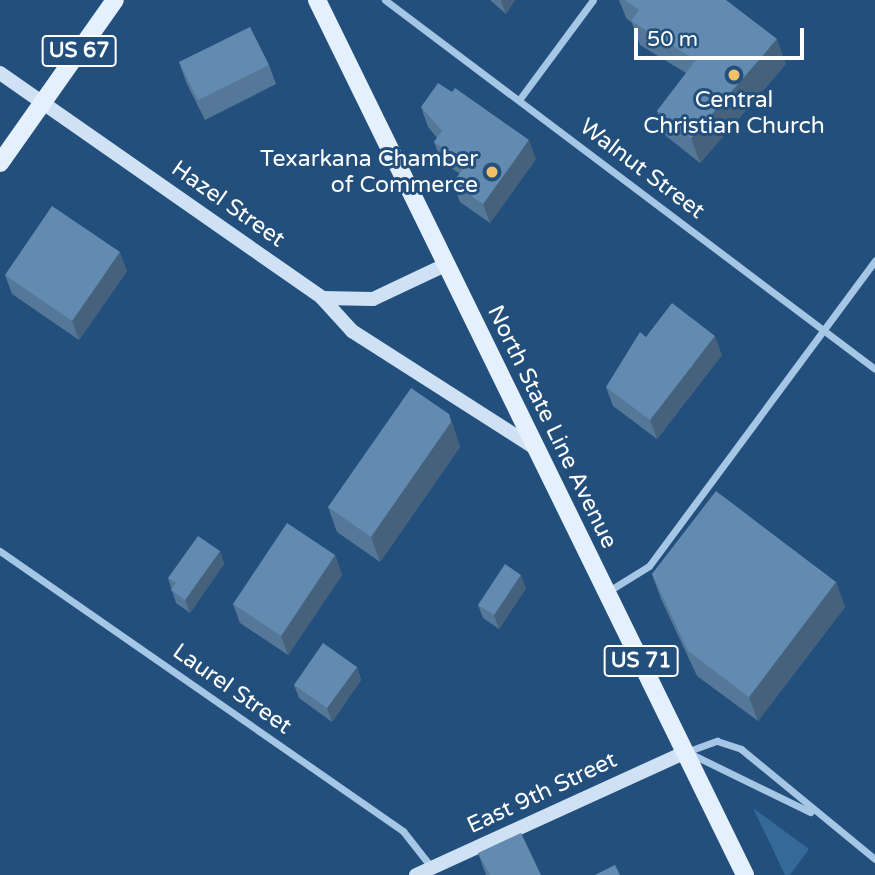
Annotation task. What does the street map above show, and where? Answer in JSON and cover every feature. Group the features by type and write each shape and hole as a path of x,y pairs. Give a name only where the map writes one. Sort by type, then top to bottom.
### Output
{"main road":[{"name":"US 67","path":"0,163 115,0"},
{"name":"North State Line Avenue","path":"317,0 745,875"},
{"name":"Hazel Street","path":"0,73 322,298 352,331 535,447"},
{"path":"322,298 373,299 445,265"},
{"name":"East 9th Street","path":"416,875 686,751"}],"street":[{"name":"Walnut Street","path":"386,0 875,369"},
{"path":"519,100 593,0"},
{"path":"607,593 649,566 875,261"},
{"name":"Laurel Street","path":"0,551 403,831 432,868"},
{"path":"686,751 732,744 814,814 875,859"},
{"path":"686,751 814,814"}],"shaded area":[{"path":"753,808 809,849 790,875 785,875"}],"building":[{"name":"Central Christian Church","path":"625,0 726,0 777,39 691,138 657,111 696,60 631,21 639,10"},
{"path":"250,27 269,65 198,100 179,62"},
{"name":"Texarkana Chamber of Commerce","path":"438,83 452,92 455,88 529,140 483,204 453,183 466,164 434,142 442,131 421,107"},
{"path":"52,206 120,252 72,321 5,275"},
{"path":"672,303 715,336 650,420 606,387 640,332 646,337"},
{"path":"411,388 449,414 451,422 371,537 328,507"},
{"path":"716,491 836,582 749,697 688,651 652,574"},
{"path":"287,523 335,555 281,636 233,604"},
{"path":"198,536 220,551 185,600 171,590 176,583 168,578"},
{"path":"505,564 521,575 494,615 478,605"},
{"path":"323,643 357,667 327,708 294,685"},
{"path":"521,833 541,875 490,875 478,853"},
{"path":"615,865 620,875 595,875"}],"place":[{"name":"Central Christian Church","path":"734,75"},
{"name":"Texarkana Chamber of Commerce","path":"492,172"}]}
